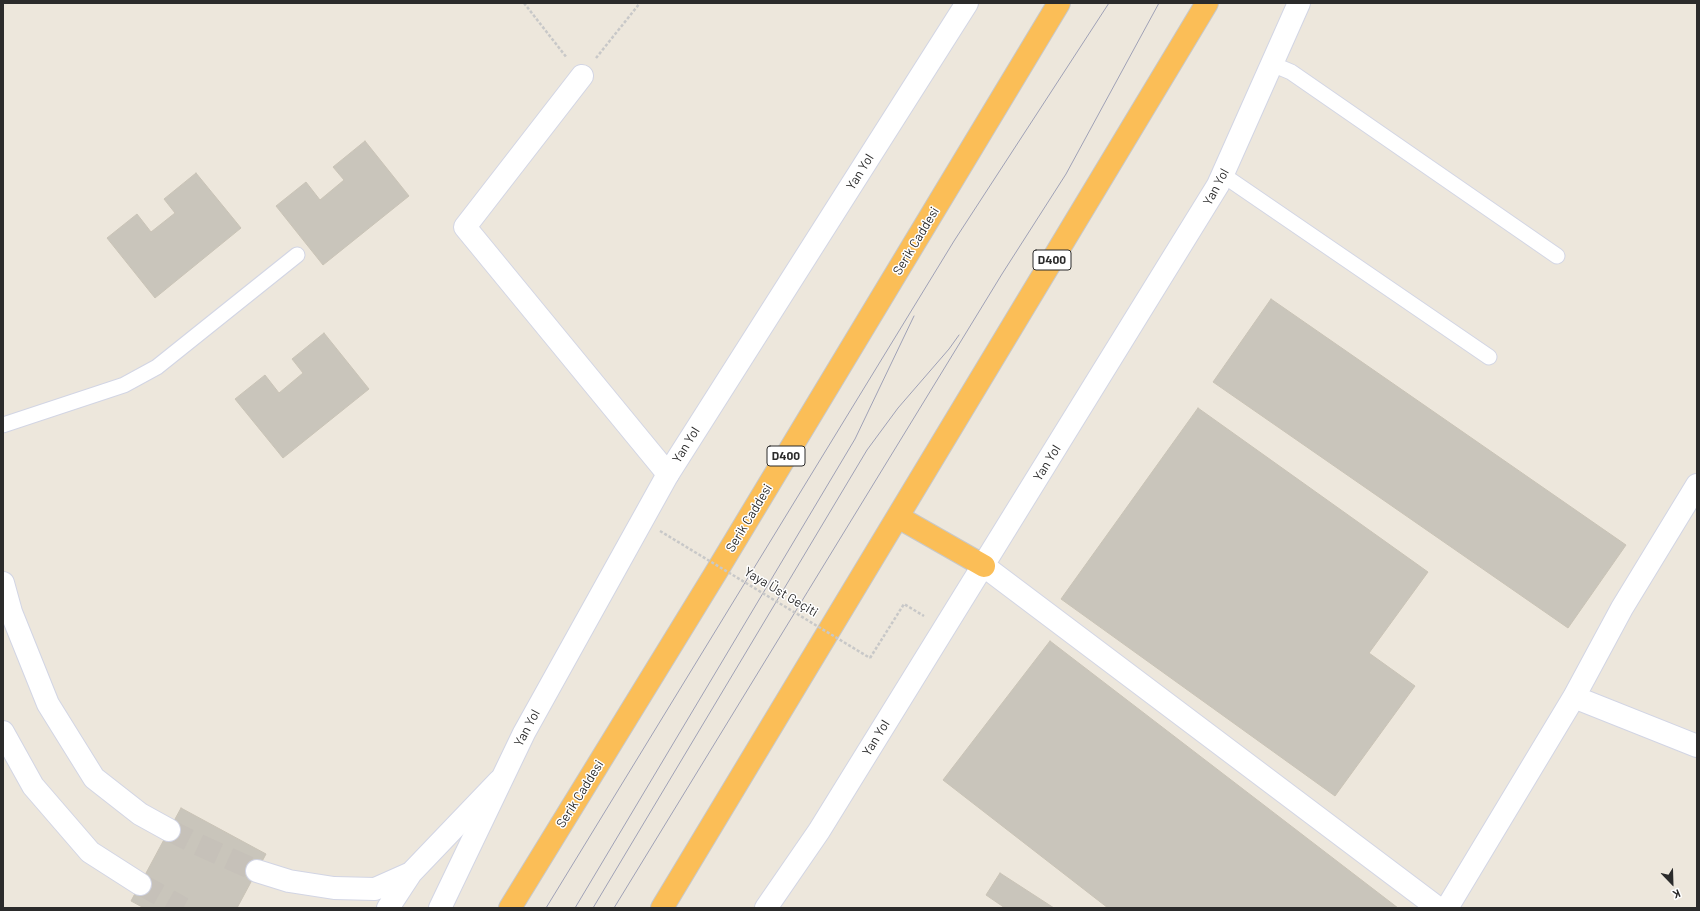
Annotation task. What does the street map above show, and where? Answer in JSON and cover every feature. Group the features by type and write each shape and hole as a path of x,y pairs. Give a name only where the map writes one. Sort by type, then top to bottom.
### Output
{"highway":[{"name":"Serik Caddesi","path":"510,908 715,574 1059,3"},
{"name":"D400","path":"662,908 1207,3"},
{"path":"898,517 984,566"}],"street":[{"name":"Yan Yol","path":"440,908 524,733 668,474 967,3"},
{"name":"Yan Yol","path":"766,908 819,831 1214,192 1223,175 1299,3"},
{"path":"582,76 465,226 668,474"},
{"path":"1447,908 1574,697 1622,608 1697,485"},
{"path":"984,566 1438,908"},
{"path":"3,583 11,612 48,704 94,778 140,814 169,830"},
{"path":"1574,697 1697,746"},
{"path":"3,732 33,786 90,852 140,884"},
{"path":"388,908 411,873 503,777"},
{"path":"257,871 289,881 334,888 375,889 411,873"}],"lane":[{"path":"1272,64 1291,72 1557,256"},
{"path":"1223,175 1489,357"},
{"path":"3,425 124,386 157,367 297,255"}],"path":[{"path":"524,3 582,76 640,3"},
{"name":"Yaya Üst Geçiti","path":"660,530 870,658 904,604"}],"building":[{"path":"365,141 409,196 323,265 276,206 306,182 320,200 344,180 333,167"},
{"path":"196,173 241,228 155,298 107,238 137,214 151,232 175,213 164,199"},
{"path":"1271,299 1626,545 1568,628 1213,382"},
{"path":"324,333 369,389 283,458 235,399 265,375 279,393 303,373 292,359"},
{"path":"1198,408 1428,572 1369,653 1415,686 1335,796 1061,599"},
{"path":"1050,641 1398,908 1108,908 943,780"},
{"path":"181,808 266,854 237,908 144,908 131,901"},
{"path":"1000,873 1054,908 1005,908 986,895"}],"tunnel":[{"path":"169,830 257,871"},
{"path":"140,884 183,908"}],"tram line":[{"path":"546,908 954,241 1109,3"},
{"path":"614,908 1002,274 1066,174 1159,3"},
{"path":"575,908 855,439 914,316"},
{"path":"593,908 867,450 898,408 949,349 959,335"}]}
